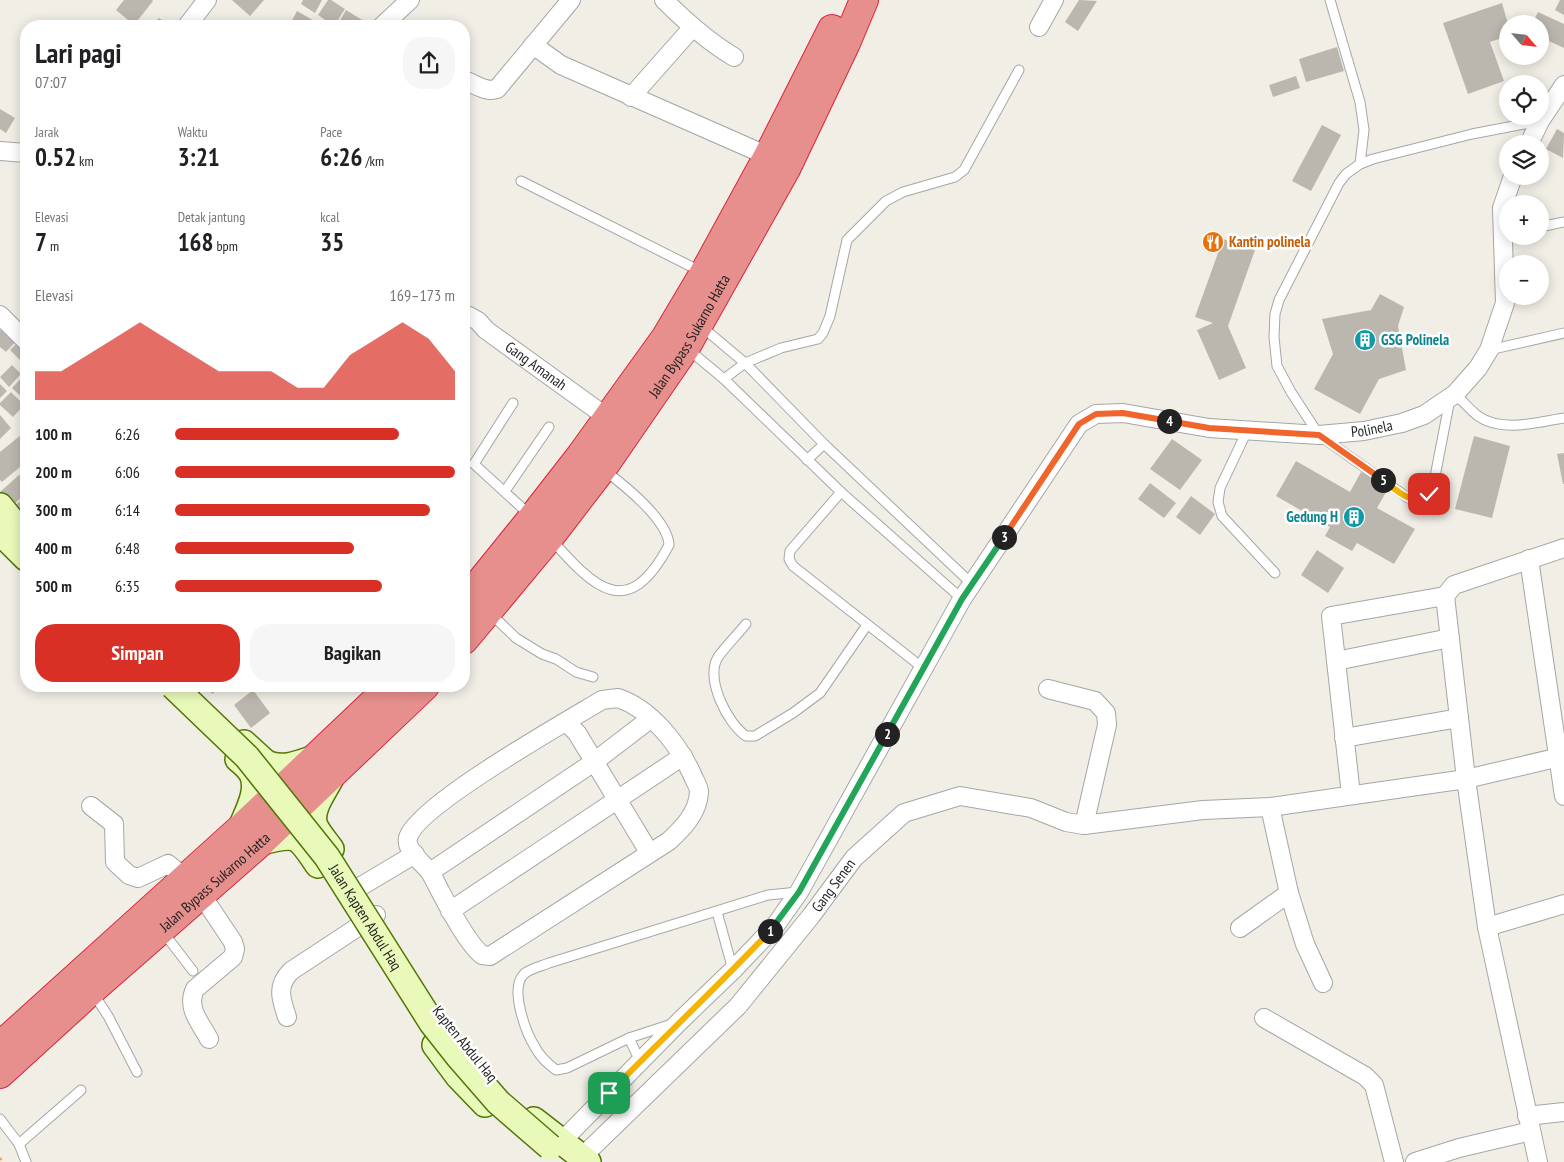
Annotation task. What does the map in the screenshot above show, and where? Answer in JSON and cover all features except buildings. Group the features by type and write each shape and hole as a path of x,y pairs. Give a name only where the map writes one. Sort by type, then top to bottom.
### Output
{"highway":[{"name":"Jalan Bypass Sukarno Hatta","path":"591,462 608,418 666,337 704,273 768,156 829,36 844,0"},
{"name":"Jalan Bypass Sukarno Hatta","path":"470,623 476,606 541,528 591,462 693,336 786,170 846,43 864,0"},
{"name":"Jalan Bypass Sukarno Hatta","path":"325,766 386,692"},
{"name":"Jalan Bypass Sukarno Hatta","path":"0,1074 85,983 251,835 325,766 418,692"},
{"name":"Jalan Bypass Sukarno Hatta","path":"0,1046 85,983 162,930 193,886"}],"street":[{"path":"192,20 207,0"},
{"path":"388,20 410,0"},
{"path":"470,83 491,91 497,89 571,0"},
{"path":"664,0 692,28 717,47 734,56"},
{"path":"1039,27 1054,0"},
{"path":"631,97 692,28"},
{"path":"533,45 561,65 768,156"},
{"path":"1549,108 1564,85"},
{"path":"0,151 20,153"},
{"name":"Polinela","path":"567,1152 640,1061 775,926 799,892 962,599 1079,424 1096,414 1123,413 1209,428 1319,435 1364,431 1402,424 1424,415 1453,396 1478,368 1489,350 1504,303 1505,245"},
{"path":"0,315 20,336"},
{"name":"Gang Amanah","path":"470,317 608,418"},
{"path":"0,506 17,540"},
{"path":"1351,796 1331,616 1445,596 1454,585 1564,548"},
{"path":"1529,560 1561,757 1564,796"},
{"path":"1445,596 1466,779 1487,927 1538,1162"},
{"path":"1336,661 1450,638"},
{"path":"1048,689 1095,701 1106,713 1107,725 1084,825"},
{"path":"169,692 247,757 278,766 325,766"},
{"name":"Jalan Kapten Abdul Haq","path":"179,692 247,757 327,857 432,1023 458,1056 498,1102 567,1152"},
{"path":"191,692 247,757 255,783 252,800 251,835"},
{"path":"618,698 632,703 650,719 664,731 683,756 699,790 697,803 682,829 669,841 649,852 490,956 485,956 479,952 450,911 430,872 408,844 408,838 412,830 436,806 477,776 602,700 618,698"},
{"path":"1344,738 1459,718"},
{"path":"430,872 594,762 650,719"},
{"path":"566,722 577,733 649,852"},
{"path":"450,911 683,756"},
{"name":"Gang Senen","path":"567,1152 738,1006 811,916 854,858 904,813 960,796 1031,808 1066,822 1084,825 1203,810 1270,807 1351,796 1466,779 1561,757"},
{"name":"Kapten Abdul Haq","path":"325,766 319,801 314,813 316,827 314,842 368,920 419,1023 466,1068 503,1122 567,1152"},
{"path":"91,806 114,824 115,862 129,875 138,878 168,864 193,886 233,942 235,949 233,957 196,989 192,996 191,1007 209,1038"},
{"path":"1270,807 1289,893 1305,944 1324,982"},
{"name":"Kapten Abdul Haq","path":"251,835 290,836 299,840 314,842 358,888 368,920"},
{"path":"358,888 415,854"},
{"path":"1240,928 1289,893"},
{"path":"1487,927 1564,904"},
{"path":"287,1017 281,997 283,979 291,971 368,920"},
{"path":"1264,1018 1365,1076 1374,1085 1394,1162"},
{"path":"1415,1162 1564,1112"}],"lane":[{"path":"1330,0 1360,102 1364,130 1360,164"},
{"path":"724,379 744,363 781,348 818,339 823,333 830,316 847,240 886,201 903,192 954,177 964,170 1019,70"},
{"path":"1519,125 1472,134 1373,159 1360,164 1346,174 1331,195 1279,300 1275,314 1274,337 1277,366 1291,392 1319,435 1408,498 1422,499 1429,494 1433,487 1453,396 1480,417 1498,424 1516,426 1564,418"},
{"path":"521,181 704,273"},
{"path":"1549,225 1564,222"},
{"path":"1489,350 1564,332"},
{"path":"693,336 744,363 824,444 972,584"},
{"path":"693,336 724,379 841,492 962,599"},
{"path":"513,403 474,464 505,491 573,564 605,588 620,592 637,587 650,576 669,545 665,528 626,486 591,462"},
{"path":"505,491 549,427"},
{"path":"1247,431 1220,488 1218,502 1222,516 1275,573"},
{"path":"807,460 824,444"},
{"path":"841,492 790,550 789,559 793,566 923,668"},
{"path":"476,606 516,638 576,672 593,678"},
{"path":"746,624 718,658 714,671 715,684 724,708 733,724 746,736 755,736 793,713 820,693 867,625"},
{"path":"680,1021 630,1038 567,1068 556,1070 545,1062 534,1047 520,1012 518,984 524,974 549,963 768,895 799,892"},
{"path":"717,912 733,970"},
{"path":"162,930 193,971"},
{"path":"85,983 108,1016 136,1072"},
{"path":"630,1038 640,1061"},
{"path":"19,1144 81,1090"},
{"path":"0,1119 19,1144 26,1162"}],"path":[{"path":"0,1158 3,1162"}],"place":[{"name":"Kantin polinela","path":"1213,242"},
{"name":"GSG Polinela","path":"1365,340"},
{"name":"Gedung H","path":"1354,517"}],"route":[{"path":"609,1093 775,926 799,892 962,599 1079,424 1087,418 1096,414 1123,413 1209,428 1319,435 1408,498 1422,499 1426,498 1429,494"}]}
